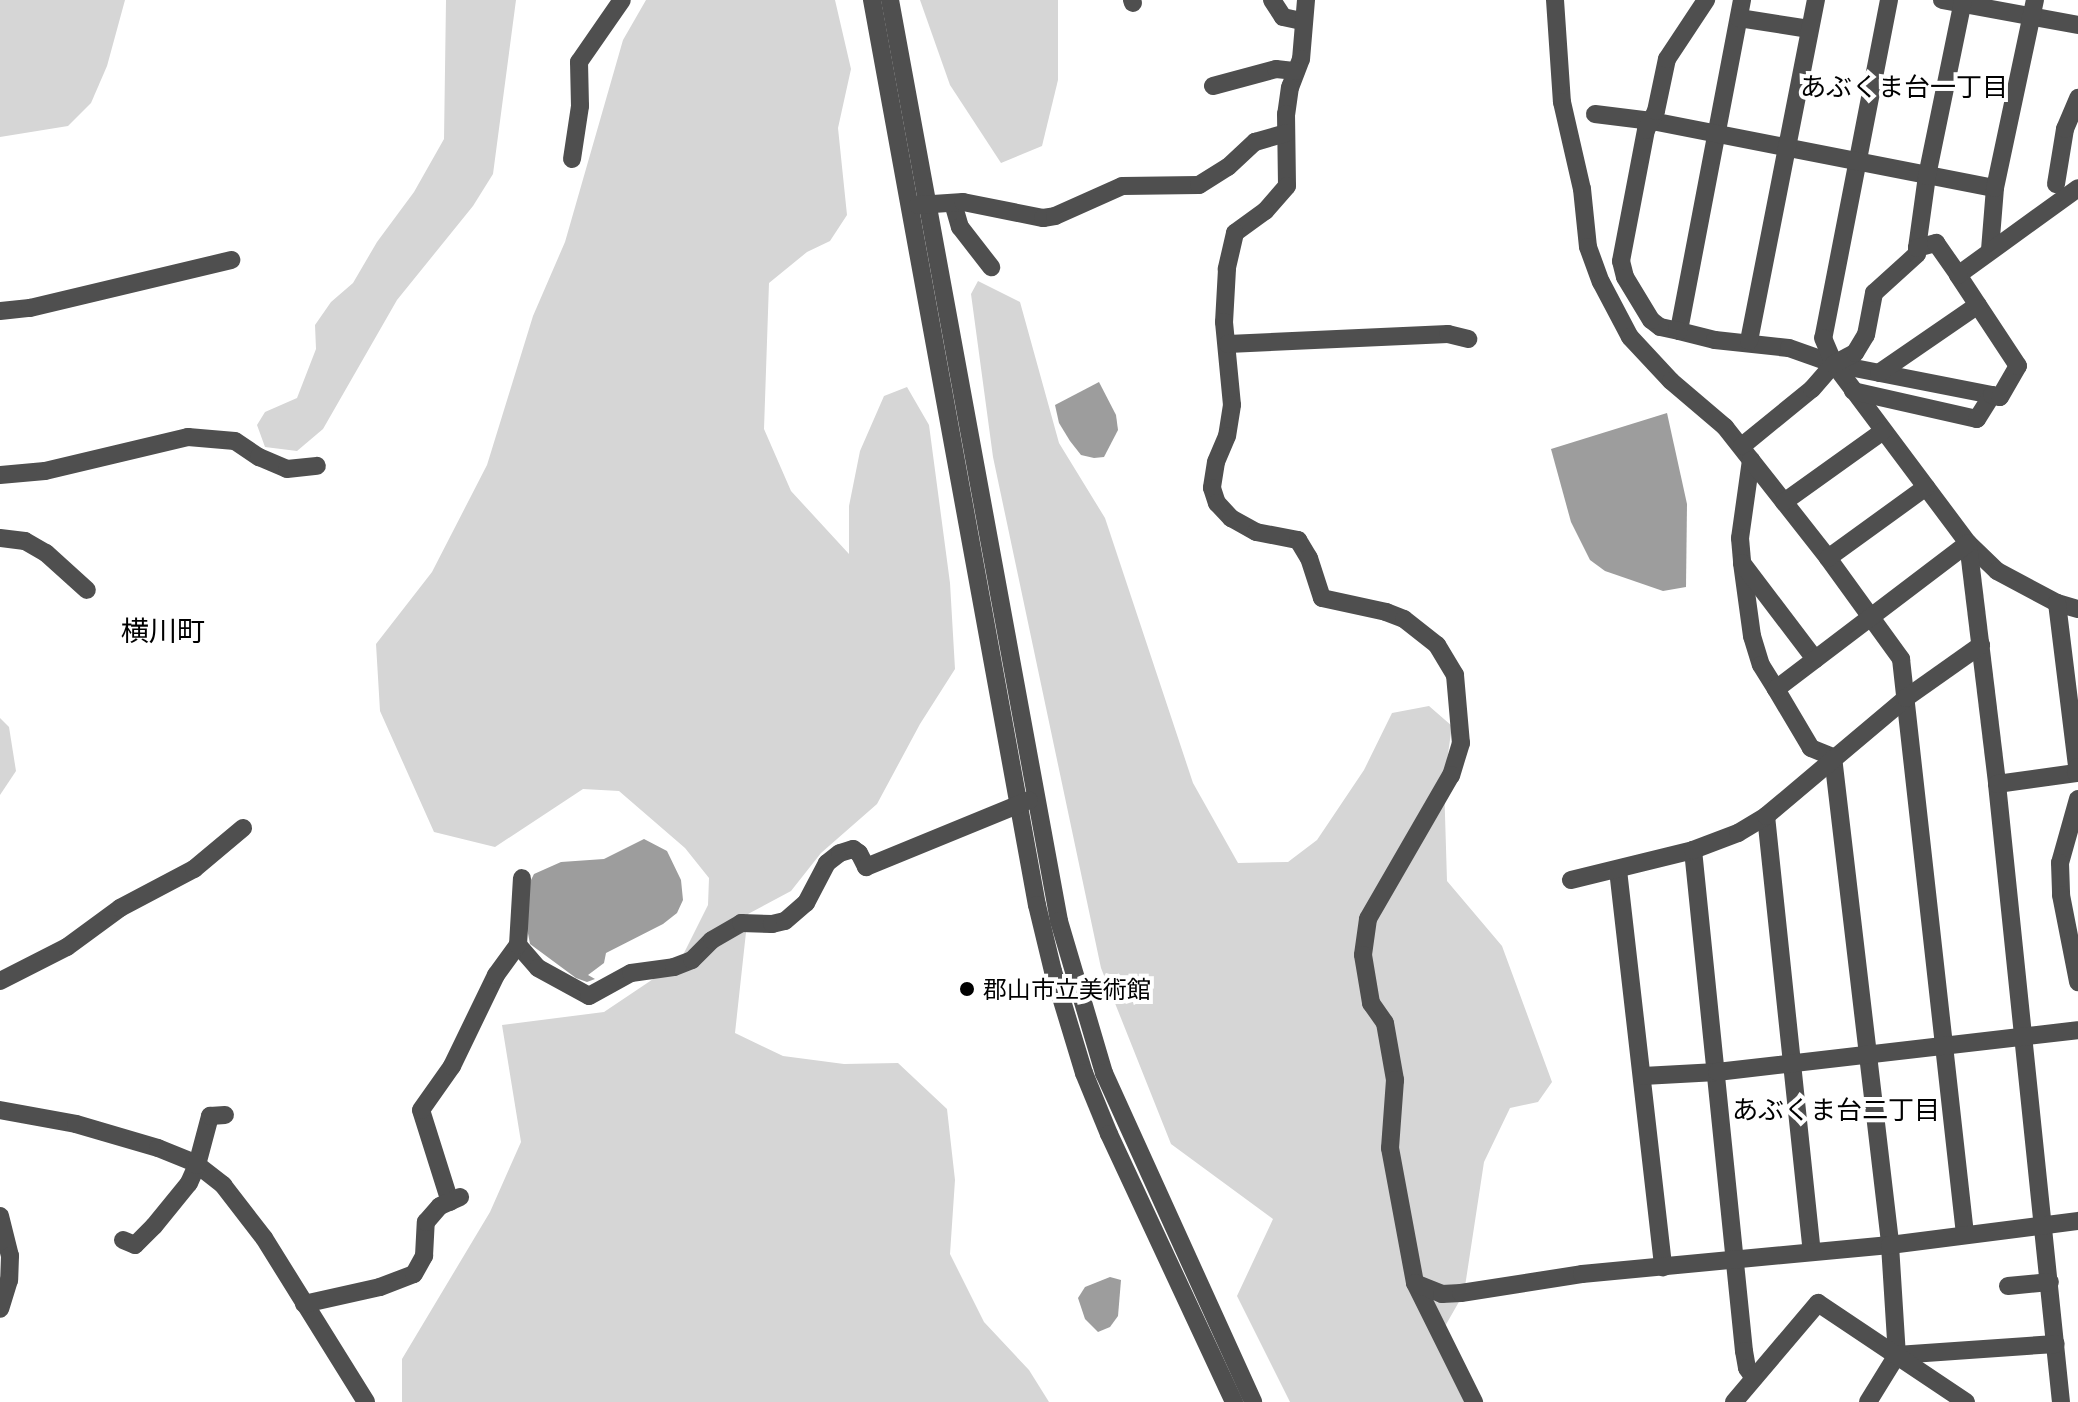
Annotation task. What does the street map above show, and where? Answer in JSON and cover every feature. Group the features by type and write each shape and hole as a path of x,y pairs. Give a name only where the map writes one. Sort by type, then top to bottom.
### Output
{"street":[{"path":"572,159 580,106 579,62 622,0"},
{"path":"872,0 921,205"},
{"path":"890,0 921,205 1027,801 1053,971 1084,1073 1234,1402"},
{"path":"1272,0 1283,17 1302,21"},
{"path":"1306,0 1301,59 1290,87 1286,133 1287,186 1265,211 1235,233 1223,304 1232,405 1227,436 1212,477 1217,503 1224,514 1256,532 1298,540 1309,558 1322,598 1404,619 1437,645 1455,675 1461,743 1451,775 1368,919 1363,955 1371,1003 1385,1023 1395,1080 1390,1148 1415,1283 1474,1402"},
{"path":"1555,0 1562,102 1582,189 1588,247 1601,282 1630,337 1747,453 1901,659 1965,1234"},
{"path":"1706,0 1667,59 1652,121 1646,130 1621,261 1625,277 1651,320 1660,327 1715,340 1749,341 1789,348 1834,364 2000,397 2018,366 1936,243 1917,248"},
{"path":"1749,341 1816,0"},
{"path":"1889,0 1823,338 1834,364 1853,391 1968,543 1997,571 2057,603 2078,609"},
{"path":"1942,0 2033,9 2078,25"},
{"path":"1833,757 1811,748 1761,665 1752,636 1740,538 1747,453 1834,364 1855,353 1866,335 1874,293 1917,254 1927,176 1963,2"},
{"path":"1679,331 1741,9 1809,29"},
{"path":"1990,250 1995,188 2033,9"},
{"path":"1213,86 1276,69 1296,71"},
{"path":"2078,98 2065,129 2056,184 2078,131"},
{"path":"1595,114 1652,121 1715,136 1995,188"},
{"path":"921,205 953,203 1004,208 1043,218 1055,216 1122,186 1199,185 1228,167 1255,142 1286,133"},
{"path":"1958,275 2078,188"},
{"path":"953,203 960,227 991,267"},
{"path":"0,311 30,308 231,260"},
{"path":"1879,373 1978,305"},
{"path":"1228,344 1448,334 1468,339"},
{"path":"1853,391 1977,419 1992,395"},
{"path":"1784,502 1883,431"},
{"path":"0,475 45,471 188,437 235,441 259,457 287,469 317,466"},
{"path":"1828,558 1926,487"},
{"path":"0,538 25,541 46,553 87,590"},
{"path":"1776,689 1968,543"},
{"path":"1968,543 1997,784 2061,1402"},
{"path":"1742,563 1815,659"},
{"path":"1997,784 2076,773 2078,766 2057,603"},
{"path":"1571,880 1693,850 1738,833 1766,816 1906,698 1981,645"},
{"path":"1833,757 1890,1245 1897,1355 1868,1402"},
{"path":"2078,799 2060,863 2064,909 2078,982"},
{"path":"518,945 538,968 589,996 631,973 674,967 692,960 712,940 741,923 772,924 785,921 798,912 827,863 840,853 853,849 859,853 866,867 1027,801"},
{"path":"1027,801 1104,1073 1253,1402"},
{"path":"1766,816 1812,1251"},
{"path":"0,981 67,947 120,908 194,869 243,828"},
{"path":"1693,850 1747,1368 1754,1378"},
{"path":"1618,870 1663,1267"},
{"path":"304,1304 388,1285 414,1274 424,1256 426,1222 440,1206 456,1199 421,1110 452,1066 496,975 518,945 522,878"},
{"path":"1643,1076 1717,1072 2078,1030"},
{"path":"0,1110 76,1124 158,1148 197,1165 223,1185 241,1206 366,1402"},
{"path":"123,1240 135,1245 189,1183 210,1116 225,1115"},
{"path":"0,1216 10,1256 9,1280 0,1309"},
{"path":"1415,1283 1442,1294 1461,1293 1582,1274 1890,1245 2078,1221"},
{"path":"2008,1286 2050,1282"},
{"path":"1734,1402 1818,1303 1966,1402"},
{"path":"1897,1355 2056,1344"}],"shaded area":[{"path":"0,0 125,0 107,66 91,103 68,126 0,137"},
{"path":"446,0 516,0 493,174 473,206 397,300 323,429 297,451 265,447 257,425 265,412 297,398 316,349 315,325 331,302 353,283 377,242 414,192 444,139"},
{"path":"646,0 835,0 851,69 838,128 847,215 830,241 807,252 769,283 764,429 791,491 849,554 849,506 860,451 884,396 907,387 929,425 950,583 955,669 920,724 877,804 821,853 791,891 748,914 735,1033 783,1056 844,1064 898,1063 947,1109 955,1180 950,1254 984,1322 1029,1370 1049,1402 402,1402 402,1359 490,1212 521,1142 502,1025 604,1012 680,961 708,905 709,878 685,848 619,791 583,789 495,847 434,832 380,711 376,644 432,572 487,465 533,316 565,242 623,40"},
{"path":"920,0 1058,0 1058,80 1042,146 1001,163 950,85"},
{"path":"978,281 1020,302 1059,443 1105,518 1193,783 1238,863 1288,862 1317,840 1364,770 1392,713 1429,706 1452,726 1444,782 1447,881 1502,946 1552,1082 1538,1102 1510,1108 1484,1162 1464,1293 1444,1328 1465,1402 1290,1402 1237,1296 1273,1219 1171,1144 1101,968 993,457 971,294"},
{"path":"1099,382 1116,415 1118,430 1104,457 1094,458 1081,455 1070,441 1059,423 1055,405"},
{"path":"1667,413 1687,504 1686,587 1663,591 1605,571 1590,560 1571,522 1551,449"},
{"path":"0,718 9,727 16,771 0,795"},
{"path":"644,839 667,851 681,880 683,900 677,913 663,924 606,953 604,963 588,975 595,979 587,982 576,978 530,944 526,923 529,884 534,874 561,862 604,859"},
{"path":"1110,1277 1121,1280 1118,1316 1110,1327 1098,1332 1085,1319 1078,1298 1085,1287"}],"place":[{"name":"郡山市立美術館","path":"967,989"}],"district":[{"name":"あぶくま台一丁目","path":"1904,87"},
{"name":"横川町","path":"163,631"},
{"name":"あぶくま台二丁目","path":"1836,1110"}]}
